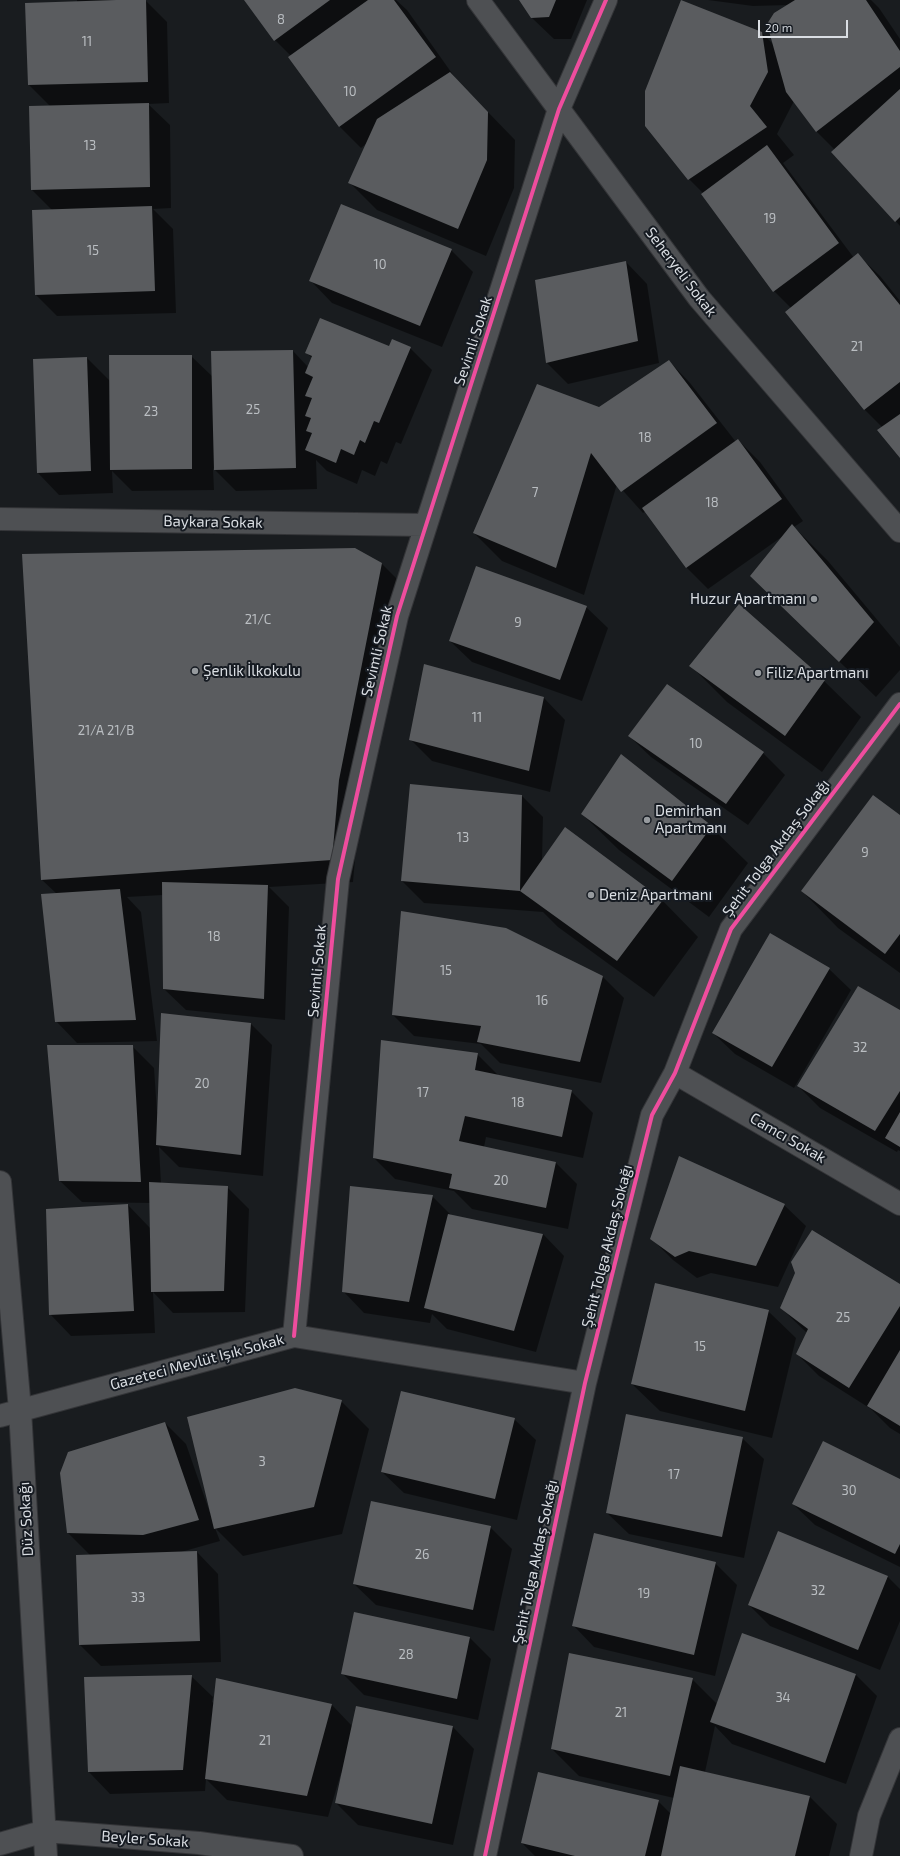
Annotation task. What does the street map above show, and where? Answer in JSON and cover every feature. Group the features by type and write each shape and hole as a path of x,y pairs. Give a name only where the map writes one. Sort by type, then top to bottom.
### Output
{"street":[{"name":"Seheryeli Sokak","path":"478,0 699,298 900,531"},
{"name":"Sevimli Sokak","path":"294,1336 338,879 397,616 559,109 606,0"},
{"name":"Baykara Sokak","path":"0,519 426,525"},
{"name":"Şehit Tolga Akdaş Sokağı","path":"485,1856 585,1383 652,1115 675,1073 731,929 900,704"},
{"name":"Camcı Sokak","path":"675,1073 900,1204"},
{"name":"Düz Sokağı","path":"0,1182 10,1413 46,1856"},
{"name":"Gazeteci Mevlüt Işık Sokak","path":"10,1413 294,1336 585,1383"},
{"path":"861,1856 869,1816 900,1739"},
{"name":"Beyler Sokak","path":"0,1844 45,1831 199,1843 292,1856"}],"building":[{"path":"146,0 148,82 28,85 25,3"},
{"path":"244,0 330,0 274,41"},
{"path":"368,0 394,0 436,57 339,127 288,57"},
{"path":"519,0 556,0 549,17 531,18"},
{"path":"681,0 762,32 768,72 750,106 767,127 688,180 645,126 645,91"},
{"path":"795,0 866,0 900,51 900,67 816,132 786,92 767,24 774,13"},
{"path":"450,72 488,112 487,160 458,229 348,183 377,119"},
{"path":"900,89 900,217 895,222 831,152"},
{"path":"149,103 150,187 31,190 29,106"},
{"path":"767,145 839,243 773,292 701,194"},
{"path":"341,204 452,249 420,326 309,281"},
{"path":"152,206 155,291 35,295 32,210"},
{"path":"858,253 900,305 900,382 864,410 785,312"},
{"path":"626,261 638,341 546,363 535,280"},
{"path":"320,318 389,346 392,339 411,347 379,423 374,421 365,443 360,440 354,455 341,449 336,463 305,450 312,433 306,431 311,418 305,416 312,398 305,396 313,377 305,373 312,356 305,353"},
{"path":"293,350 296,468 214,470 211,351"},
{"path":"109,355 192,355 192,469 110,470"},
{"path":"87,357 91,471 37,473 33,359"},
{"path":"669,360 717,423 621,492 591,453 556,568 473,533 537,384 599,407"},
{"path":"900,414 900,458 877,430"},
{"path":"738,439 782,499 686,568 642,508"},
{"name":"Huzur Apartmanı","path":"792,524 874,622 839,662 750,576"},
{"name":"Şenlik İlkokulu","path":"355,548 382,563 339,780 332,860 41,880 22,554"},
{"path":"476,566 587,606 560,680 449,641"},
{"name":"Filiz Apartmanı","path":"739,604 825,680 785,736 689,666"},
{"path":"424,664 544,697 529,771 409,740"},
{"path":"667,684 764,752 726,804 628,736"},
{"name":"Demirhan Apartmanı","path":"621,754 712,826 672,881 581,814"},
{"path":"410,784 522,795 520,891 401,881"},
{"path":"873,795 900,815 900,934 885,954 801,891"},
{"name":"Deniz Apartmanı","path":"565,827 663,900 617,961 520,891"},
{"path":"162,882 268,885 264,999 163,989"},
{"path":"120,889 136,1020 55,1022 41,894"},
{"path":"401,911 506,928 603,976 580,1062 477,1042 481,1026 392,1015"},
{"path":"770,933 830,968 772,1067 712,1033"},
{"path":"858,986 900,1010 900,1091 875,1131 797,1086"},
{"path":"161,1013 251,1023 241,1155 156,1145"},
{"path":"381,1040 478,1053 475,1070 572,1090 562,1137 465,1116 459,1141 556,1162 546,1208 449,1188 452,1174 373,1158"},
{"path":"47,1045 133,1045 141,1182 59,1181"},
{"path":"900,1112 900,1147 885,1138"},
{"path":"679,1156 785,1204 756,1266 689,1251 675,1257 650,1239"},
{"path":"149,1182 228,1186 224,1291 151,1292"},
{"path":"350,1186 433,1195 409,1302 342,1292"},
{"path":"128,1204 134,1311 49,1315 46,1209"},
{"path":"448,1214 543,1234 514,1331 424,1308"},
{"path":"812,1230 900,1284 900,1306 849,1388 796,1354 808,1329 780,1308 795,1273 791,1262"},
{"path":"655,1283 769,1310 745,1411 631,1384"},
{"path":"900,1350 900,1426 867,1406"},
{"path":"295,1388 342,1400 314,1507 214,1529 187,1417"},
{"path":"401,1391 515,1418 495,1499 381,1472"},
{"path":"626,1414 743,1437 722,1537 606,1513"},
{"path":"165,1422 199,1520 143,1535 67,1533 60,1473 68,1452"},
{"path":"823,1441 900,1479 900,1544 895,1554 792,1504"},
{"path":"371,1501 491,1526 473,1610 353,1584"},
{"path":"778,1531 888,1576 858,1650 748,1605"},
{"path":"594,1533 716,1562 694,1655 572,1626"},
{"path":"197,1551 200,1641 79,1645 76,1555"},
{"path":"354,1612 470,1637 457,1699 341,1674"},
{"path":"742,1633 856,1674 825,1763 710,1722"},
{"path":"569,1653 693,1678 670,1776 551,1749"},
{"path":"192,1675 183,1770 88,1772 84,1677"},
{"path":"216,1678 332,1704 307,1796 205,1779"},
{"path":"356,1706 453,1726 432,1824 335,1803"},
{"path":"680,1766 810,1796 795,1856 661,1856"},
{"path":"538,1772 659,1800 645,1856 575,1856 521,1843"}],"cycle path":[{"path":"294,1336 338,879 397,616 559,109 606,0"},
{"path":"485,1856 585,1383 652,1115 675,1073 731,929 900,704"}],"place":[{"name":"Huzur Apartmanı","path":"814,599"},
{"name":"Şenlik İlkokulu","path":"195,671"},
{"name":"Filiz Apartmanı","path":"758,673"},
{"name":"Demirhan Apartmanı","path":"647,820"},
{"name":"Deniz Apartmanı","path":"591,895"}]}
